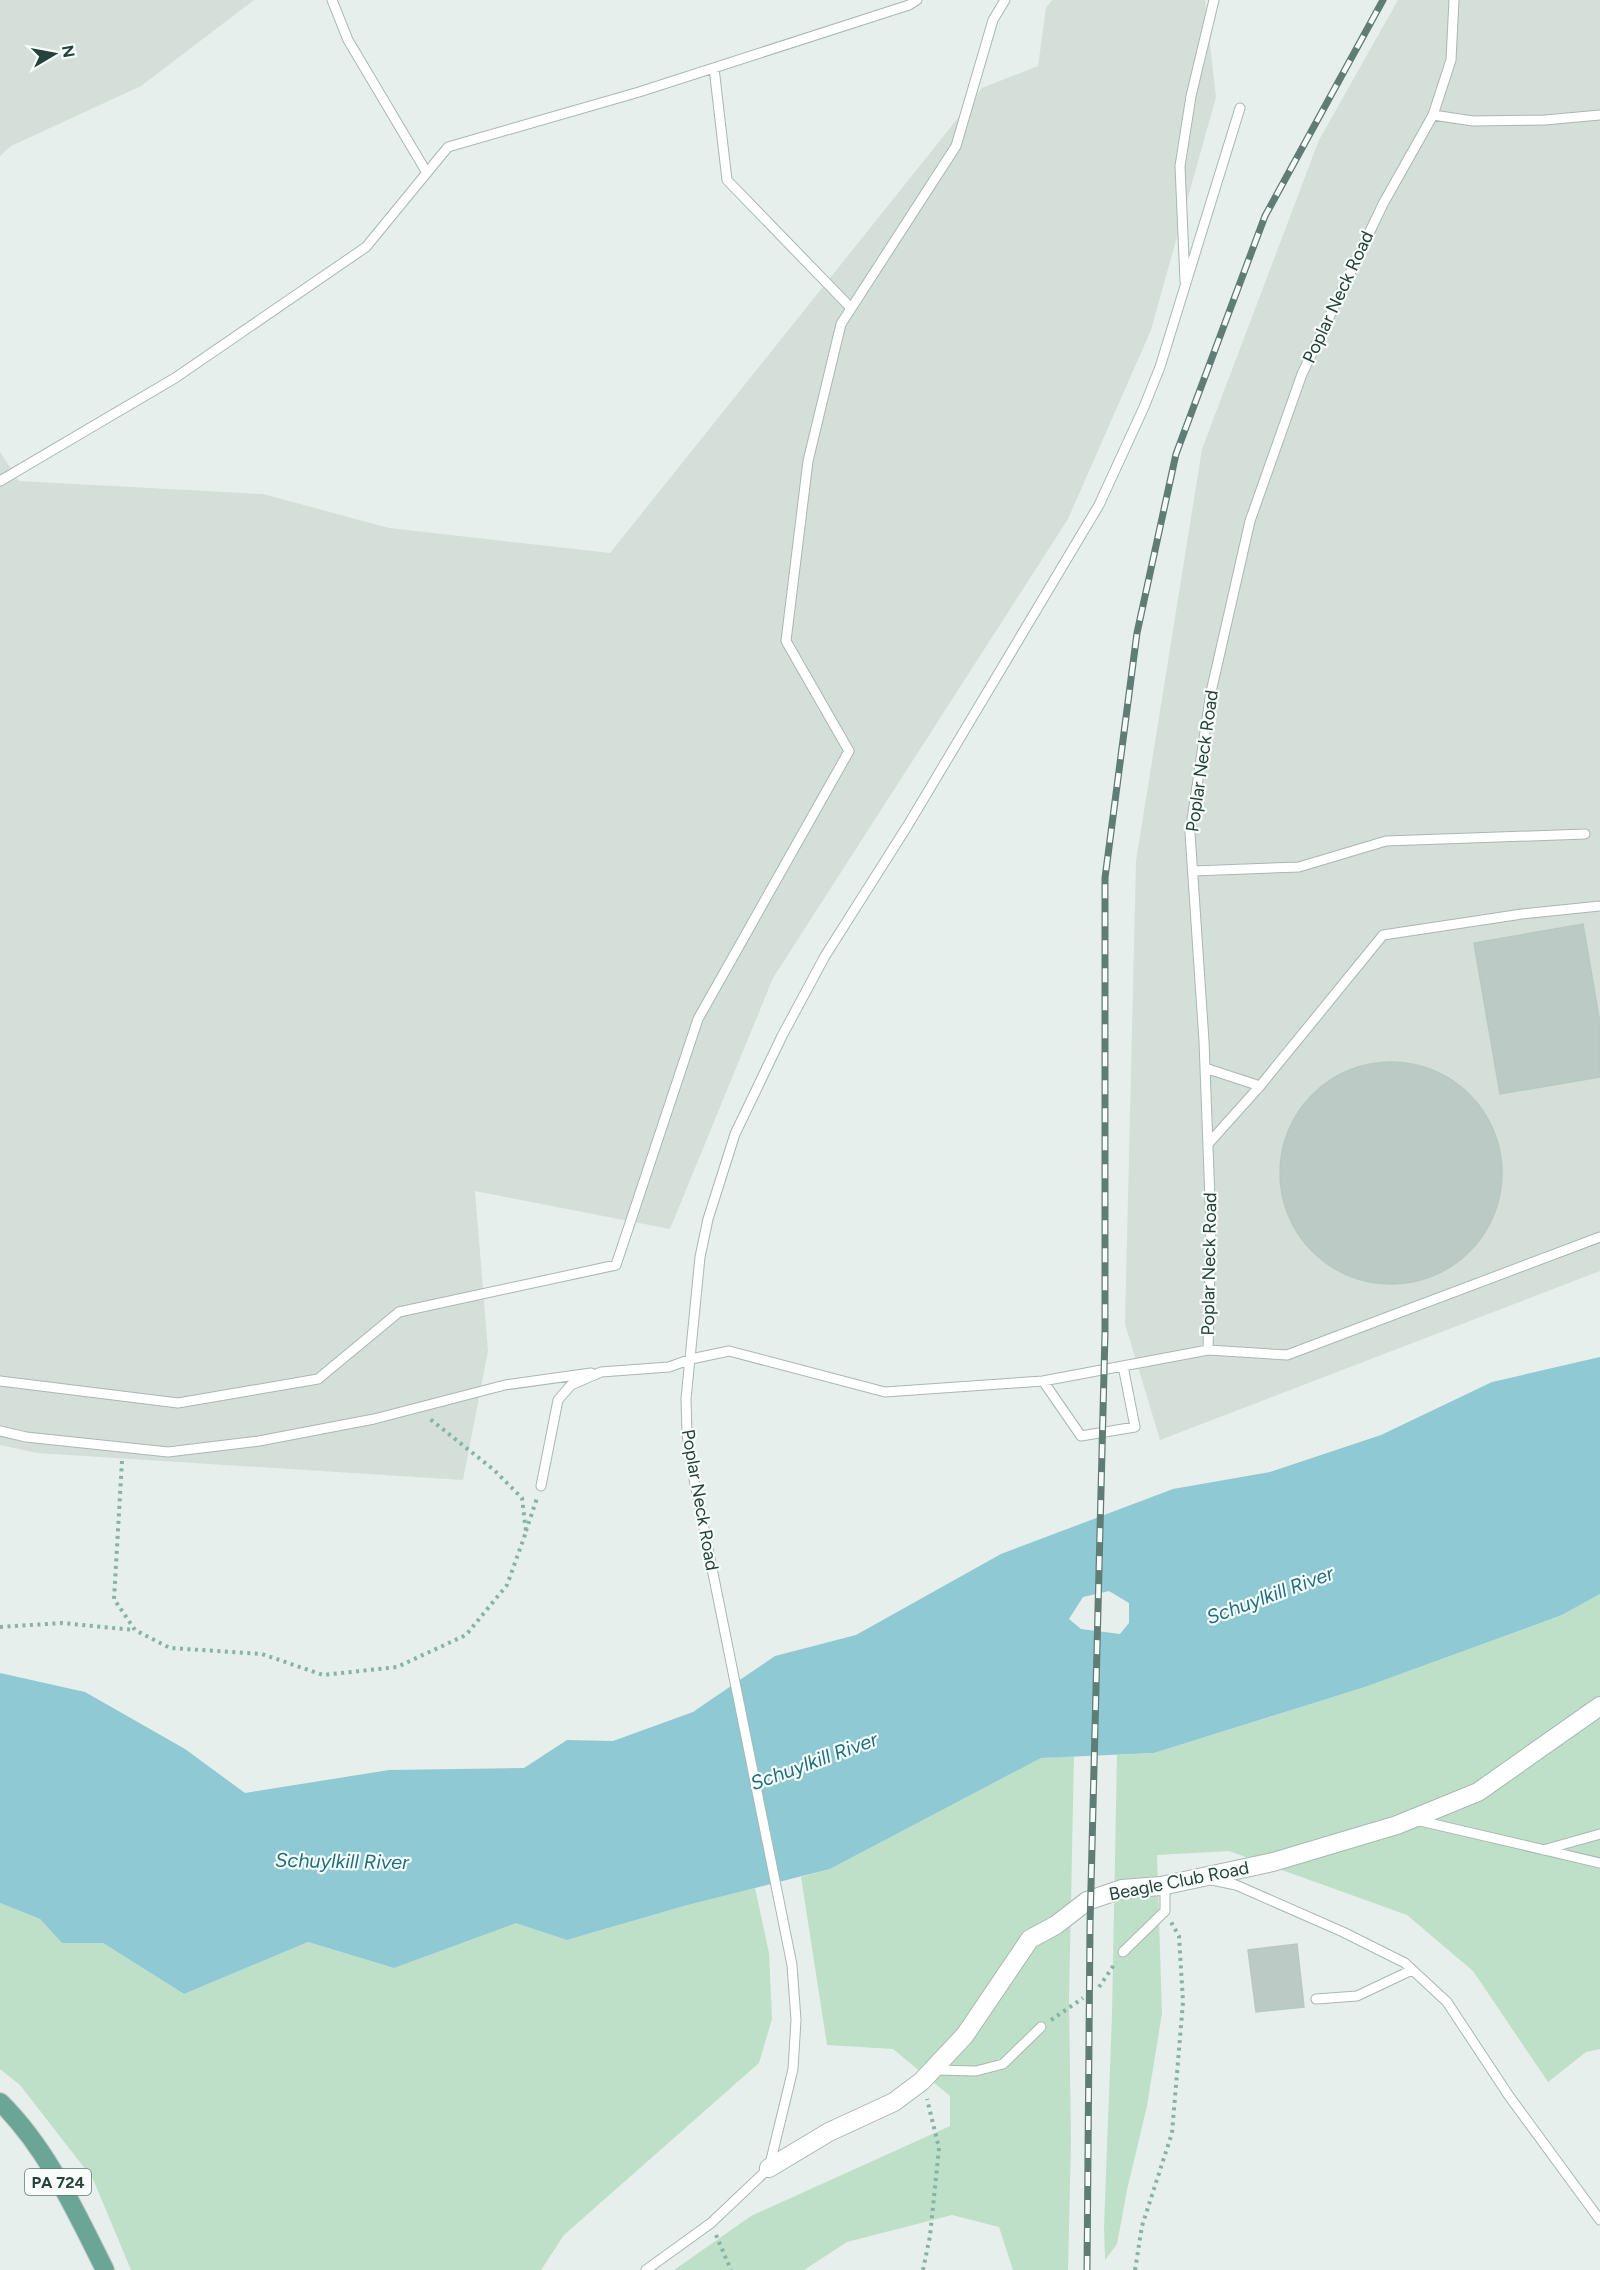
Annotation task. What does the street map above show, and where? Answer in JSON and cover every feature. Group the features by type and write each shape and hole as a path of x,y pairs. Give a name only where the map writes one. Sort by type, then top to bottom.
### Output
{"main road":[{"name":"PA 724","path":"0,2102 38,2148 79,2218 105,2270"}],"street":[{"name":"Beagle Club Road","path":"769,2168 829,2132 894,2102 927,2075 965,2035 1030,1939 1056,1925 1087,1901 1122,1889 1165,1885 1316,1851 1411,1819 1478,1792 1600,1706"}],"lane":[{"path":"332,0 348,40 427,173"},
{"path":"0,481 175,378 366,247 448,147 639,92 909,5 917,0"},
{"path":"0,1381 178,1403 318,1379 399,1312 616,1265 698,1019 849,751 786,641 808,461 841,324 956,146 993,20 1005,0"},
{"path":"1185,289 1180,166 1191,96 1214,0"},
{"name":"Poplar Neck Road","path":"769,2168 787,2097 796,2041 792,1965 693,1474 687,1434 686,1399 691,1359 729,1351 885,1392 1043,1381 1208,1350 1211,1227 1205,1068 1190,833 1211,692 1250,520 1302,374 1383,204 1433,115 1451,60 1454,0"},
{"path":"714,68 727,180 851,308"},
{"path":"0,1431 26,1437 122,1449 168,1452 259,1441 374,1419 505,1385 601,1372 669,1367 691,1359 700,1257 708,1219 723,1167 745,1112 825,956 908,825 1099,505 1148,397 1172,333 1240,108"},
{"path":"1433,115 1473,121 1545,120 1600,115"},
{"path":"1193,871 1299,867 1386,841 1585,834"},
{"path":"1208,1144 1260,1086 1383,935 1522,914 1600,906"},
{"path":"1205,1068 1260,1086"},
{"path":"1208,1350 1287,1355 1600,1237"},
{"path":"1043,1381 1081,1436 1135,1428 1123,1366"},
{"path":"541,1486 558,1400 571,1385 601,1372"},
{"path":"1411,1819 1600,1863"},
{"path":"1541,1850 1600,1834"},
{"path":"1202,1877 1236,1885 1343,1932 1405,1963 1447,2002 1509,2096 1600,2220"},
{"path":"1123,1952 1165,1911 1165,1885"},
{"path":"1316,1999 1357,1996 1412,1970"},
{"path":"927,2075 976,2071 1003,2064 1041,2027"},
{"name":"Beagle Club Road","path":"646,2270 711,2223 769,2168"}],"path":[{"path":"415,1408 466,1447 522,1498 526,1532"},
{"path":"122,1449 114,1599 135,1630"},
{"path":"0,1627 62,1623 135,1630 170,1648 262,1654 323,1675 396,1667 466,1635 507,1585 541,1486"},
{"path":"1136,2270 1142,2226 1173,2133 1182,2014 1179,1936 1165,1911"},
{"path":"1098,1987 1123,1952"},
{"path":"1041,2027 1083,1998"},
{"path":"923,2270 930,2236 939,2148 927,2075"},
{"path":"711,2223 730,2270"}],"shaded area":[{"path":"0,0 254,0 141,86 11,146 0,156"},
{"path":"1052,0 1205,0 1216,97 1151,330 1068,519 773,978 670,1229 475,1191 488,1351 463,1480 37,1453 0,1445 0,452 19,481 263,494 389,528 610,553 982,88 1038,66 1046,8"},
{"path":"1398,0 1600,0 1600,1271 1160,1440 1125,1324 1136,861 1202,449 1319,140"}],"green space":[{"path":"1600,1594 1600,2049 1586,2052 1548,2082 1473,1971 1407,1915 1229,1851 1157,1855 1162,2013 1147,2106 1117,2244 1105,2260 1117,1755 1154,1753 1365,1687 1562,1615"},
{"path":"1074,1756 1069,1999 1071,2142 1068,2270 1013,2270 999,2227 952,2215 847,2242 804,2270 674,2270 751,2216 950,2126 950,2096 893,2049 827,2045 801,1877 830,1869 1041,1758"},
{"path":"755,1888 769,1953 772,2019 759,2063 564,2235 541,2270 131,2270 93,2179 20,2085 0,2069 0,1903 40,1919 62,1943 103,1943 184,1994 308,1942 394,1968 516,1922 567,1940"}],"water":[{"name":"Schuylkill River","path":"1600,1357 1600,1594 1562,1615 1365,1687 1154,1753 1041,1758 830,1869 684,1906 567,1940 516,1923 394,1968 308,1942 184,1994 103,1943 62,1943 40,1919 0,1903 0,1673 85,1692 185,1749 245,1793 389,1770 524,1768 567,1740 613,1741 693,1712 775,1656 856,1635 1001,1554 1173,1489 1270,1472 1381,1435 1492,1382","holes":["1109,1591 1129,1603 1129,1623 1120,1634 1081,1629 1069,1619 1083,1597"]}],"building":[{"path":"1583,924 1600,1023 1600,1077 1500,1094 1474,943"},
{"path":"1380,1062 1402,1062 1434,1070 1453,1080 1470,1094 1484,1111 1494,1130 1500,1151 1502,1173 1500,1195 1494,1216 1484,1235 1470,1252 1453,1266 1423,1280 1402,1284 1380,1284 1359,1280 1338,1271 1320,1259 1305,1244 1293,1226 1284,1205 1280,1184 1280,1162 1284,1141 1293,1120 1305,1102 1320,1087 1338,1075 1359,1066"},
{"path":"1297,1944 1304,2007 1256,2012 1248,1950"}],"railway":[{"path":"1087,2270 1090,1926 1105,1333 1105,878 1137,633 1176,454 1265,216 1383,0"}]}
